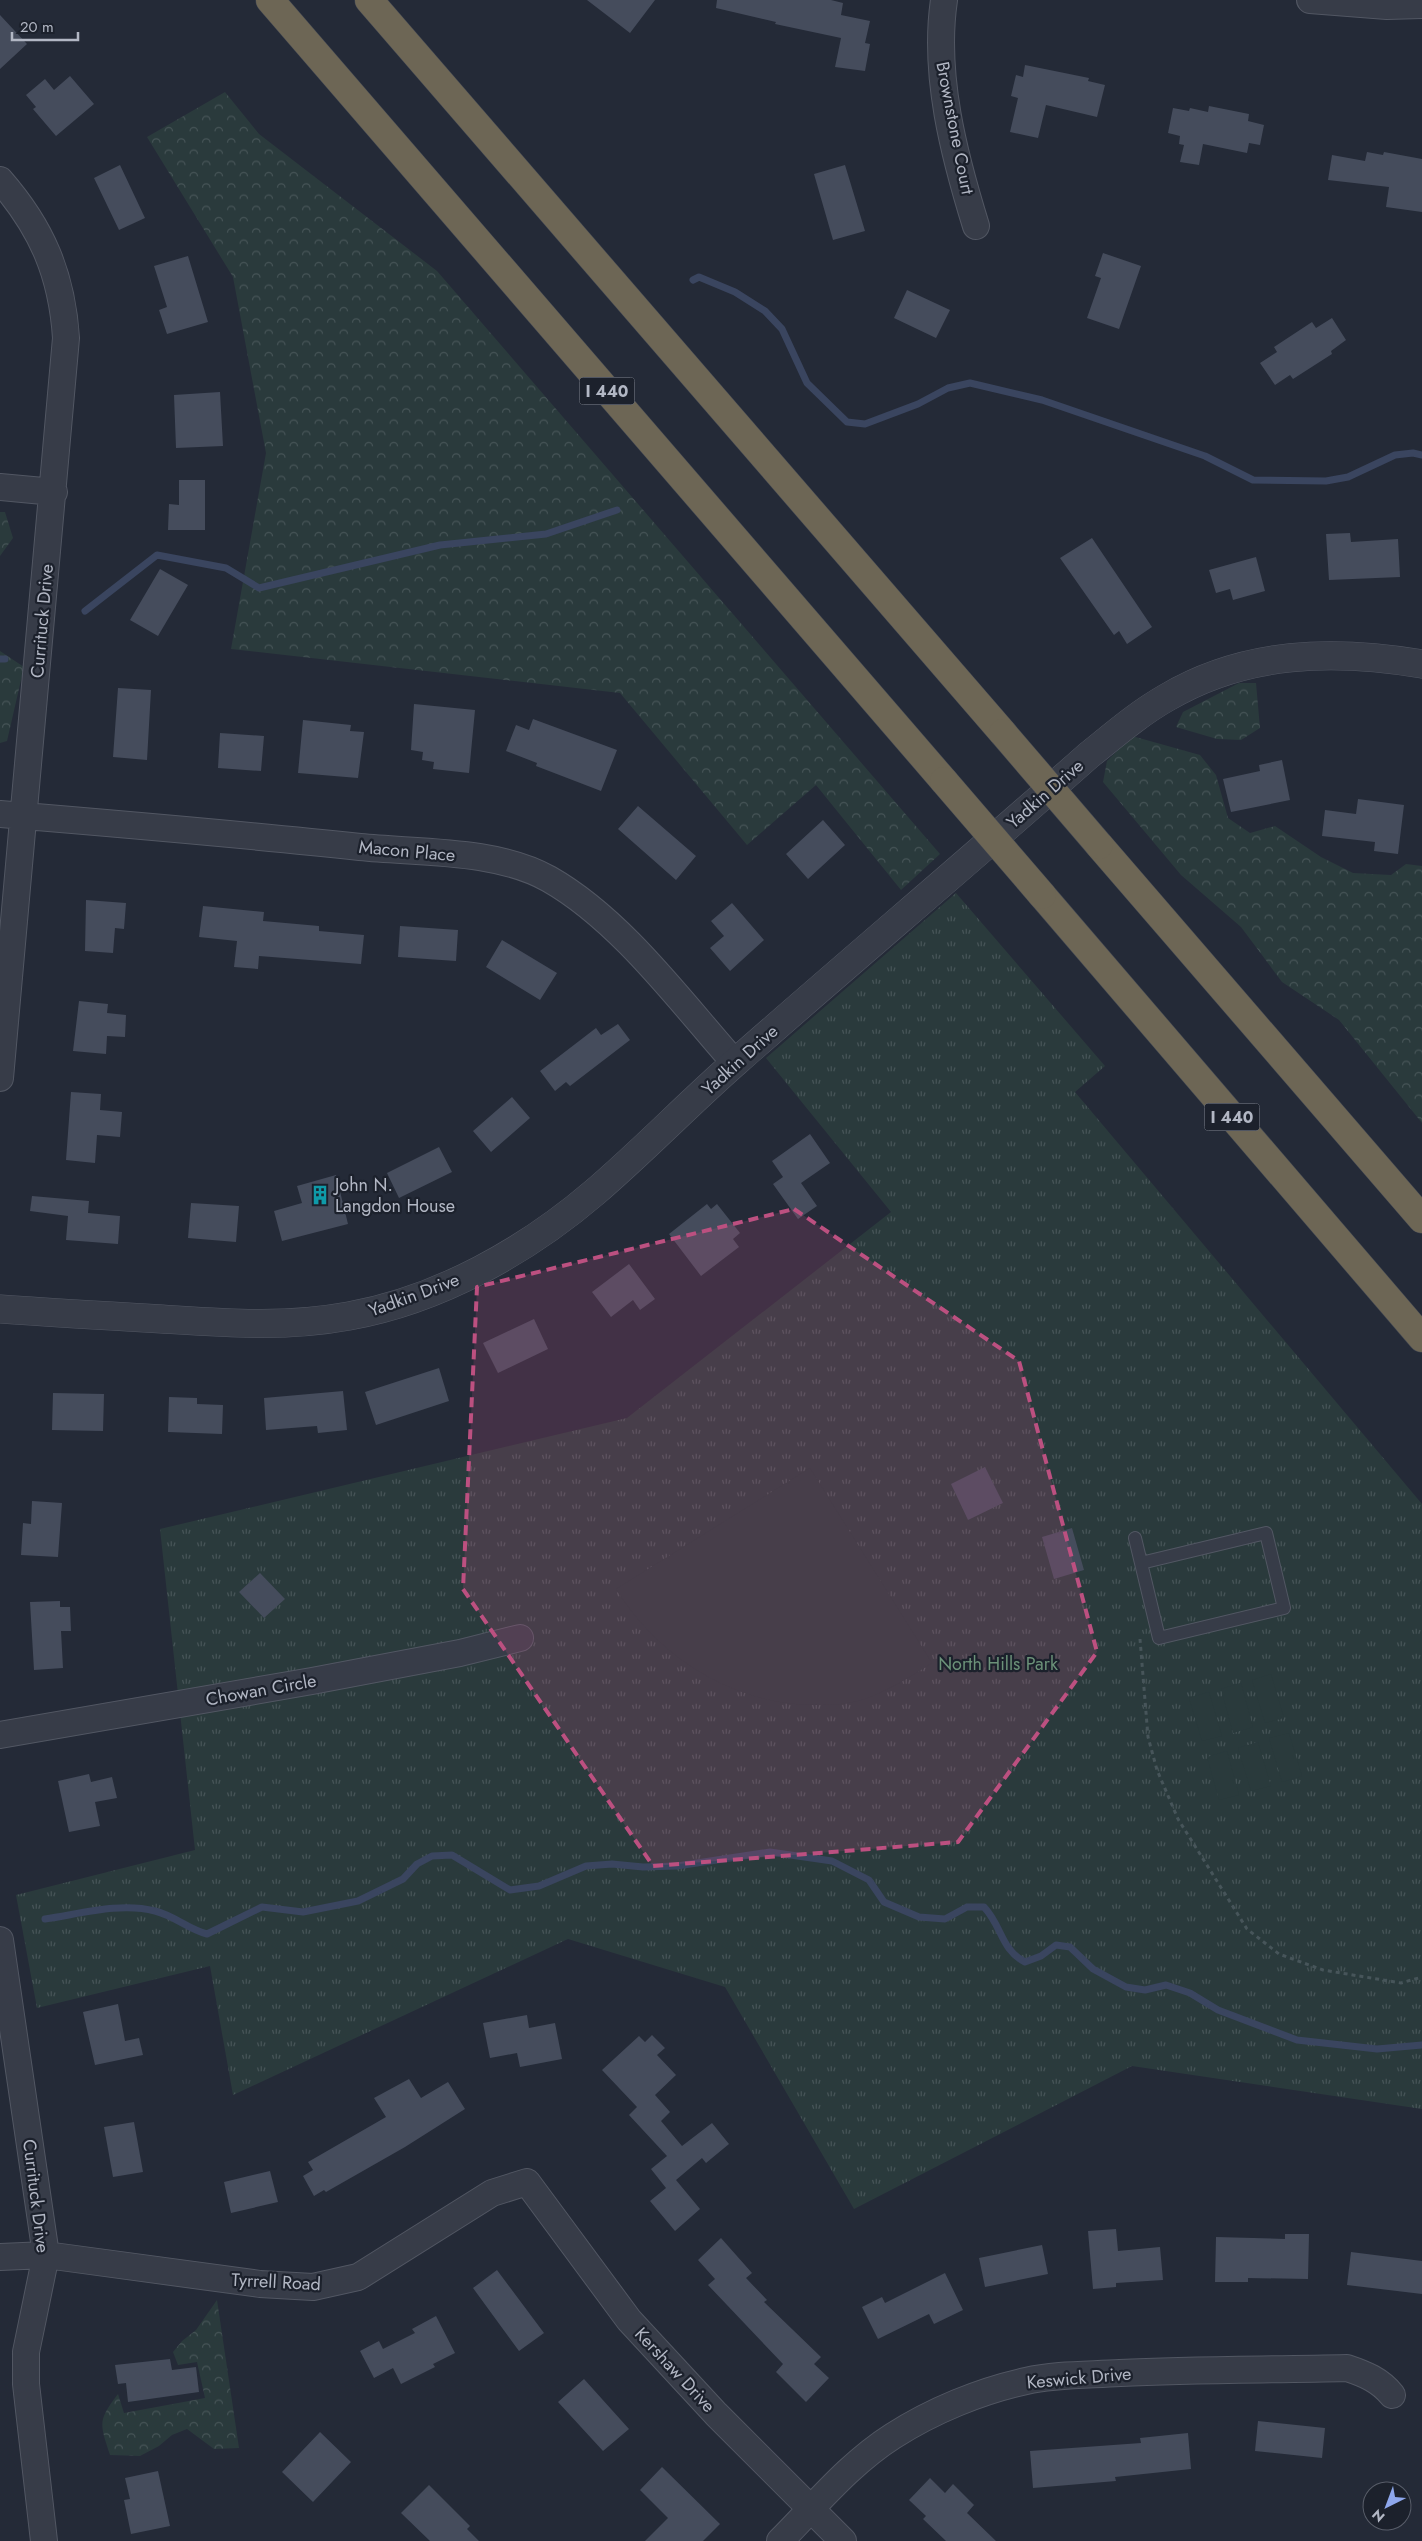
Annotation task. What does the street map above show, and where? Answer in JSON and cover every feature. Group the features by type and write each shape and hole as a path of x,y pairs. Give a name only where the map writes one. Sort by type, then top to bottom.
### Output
{"highway":[{"name":"I 440","path":"270,0 1422,1338"},
{"path":"369,0 1422,1219"}],"street":[{"name":"Brownstone Court","path":"944,0 941,20 941,68 961,177 976,226"},
{"path":"1310,0 1387,6 1422,5"},
{"name":"Currituck Drive","path":"0,180 24,210 48,251 58,280 64,310 66,359 54,492 12,815 0,1078"},
{"path":"0,487 54,492"},
{"name":"Yadkin Drive","path":"0,1309 264,1325 350,1316 420,1296 480,1270 550,1226 597,1190 735,1063 1089,755 1131,721 1167,697 1208,678 1261,661 1341,654 1422,664"},
{"name":"Macon Place","path":"12,815 260,836 483,858 526,869 547,878 597,912 664,983 735,1063"},
{"name":"Chowan Circle","path":"0,1735 322,1679 460,1653 520,1638"},
{"name":"Currituck Drive","path":"0,1940 46,2255 26,2352 26,2384 44,2541"},
{"name":"Tyrrell Road","path":"0,2257 46,2255 260,2284 313,2287 358,2277 492,2193 526,2182"},
{"name":"Kershaw Drive","path":"526,2182 629,2320 716,2414 842,2541"},
{"name":"Keswick Drive","path":"780,2541 851,2469 893,2436 945,2409 1000,2388 1026,2381 1054,2377 1177,2370 1347,2368 1367,2374 1384,2385 1392,2395"}],"lane":[{"path":"1135,1538 1141,1563 1159,1638 1284,1608 1266,1533 1141,1563"}],"path":[{"path":"1141,1673 1148,1737 1157,1770 1178,1819 1247,1929 1279,1954 1323,1970 1401,1983 1422,1977"}],"highlighted area":[{"path":"794,1209 1019,1361 1097,1652 958,1842 653,1866 463,1589 477,1287"}],"green space":[{"path":"225,92 259,134 437,271 940,854 901,890 816,785 747,845 620,693 231,649 266,453 233,277 147,137"},
{"path":"0,512 5,512 13,538 0,556"},
{"path":"0,651 24,667 7,741 0,743"},
{"path":"1239,683 1256,683 1260,728 1241,740 1217,739 1176,727 1183,712"},
{"path":"1132,736 1200,755 1216,775 1228,818 1250,833 1275,826 1321,857 1353,873 1391,875 1406,864 1422,866 1422,1123 1339,1020 1282,982 1241,927 1181,875 1103,782 1107,761"},
{"name":"North Hills Park","path":"956,893 1105,1066 1075,1092 1422,1504 1422,2109 1132,2066 854,2209 725,1987 568,1939 233,2095 210,1966 37,2008 16,1895 195,1850 160,1529 627,1418 891,1212 766,1058"},
{"path":"810,1468 932,1663 882,1692 853,1702 822,1705 786,1703 756,1697 728,1686 701,1673 677,1656 654,1636 634,1614 616,1589"},
{"path":"1271,1674 1284,1718 1265,1723 1252,1680"},
{"path":"1241,1683 1253,1727 1233,1733 1221,1689"},
{"path":"1209,1692 1222,1736 1202,1741 1189,1698"},
{"path":"1289,1733 1302,1776 1282,1782 1269,1738"},
{"path":"1258,1742 1271,1786 1251,1791 1238,1748"},
{"path":"1227,1751 1239,1795 1219,1800 1207,1757"},
{"path":"217,2300 239,2448 214,2449 187,2429 172,2435 159,2446 140,2456 110,2455 102,2423 106,2411 118,2394 124,2413 205,2398 197,2362 178,2365 173,2352 182,2341 196,2330"}],"building":[{"path":"587,0 655,0 630,33"},
{"path":"717,0 831,0 843,3 841,15 870,21 865,43 870,44 865,71 835,67 841,38 775,24 776,22 716,8"},
{"path":"0,15 27,44 0,69"},
{"path":"1025,65 1089,78 1088,81 1105,85 1097,117 1046,105 1038,138 1010,132 1018,98 1011,96 1016,75 1023,77"},
{"path":"70,76 94,104 56,136 33,109 36,107 26,95 45,79 54,90"},
{"path":"1209,106 1249,114 1248,121 1264,125 1260,145 1249,143 1247,153 1203,144 1199,165 1180,162 1184,145 1179,144 1180,136 1168,133 1173,108 1189,111 1190,108 1208,112"},
{"path":"1367,152 1383,155 1384,152 1422,159 1422,212 1386,207 1389,187 1328,180 1332,155 1365,161"},
{"path":"120,165 145,218 119,230 94,178"},
{"path":"845,165 865,231 833,240 814,174"},
{"path":"1103,253 1141,266 1119,329 1087,318 1101,278 1095,276"},
{"path":"188,256 208,322 167,334 159,310 167,307 154,266"},
{"path":"907,290 950,310 936,338 894,318"},
{"path":"1332,318 1346,340 1331,351 1332,354 1293,379 1290,375 1275,385 1260,363 1277,352 1274,347 1312,322 1316,328"},
{"path":"220,392 223,446 176,448 174,395"},
{"path":"179,480 205,480 205,530 168,530 169,504 179,505"},
{"path":"1350,533 1351,542 1398,539 1400,577 1329,580 1326,534"},
{"path":"1092,538 1152,627 1127,644 1119,631 1114,635 1060,558"},
{"path":"1256,557 1265,591 1233,600 1230,589 1216,593 1209,570"},
{"path":"160,569 188,585 158,636 130,620"},
{"path":"118,688 151,690 147,760 113,757"},
{"path":"414,704 475,710 469,773 433,769 434,762 422,760 423,752 411,750"},
{"path":"533,719 617,750 601,791 536,766 537,763 506,751 516,725 529,730"},
{"path":"303,720 351,725 350,731 364,732 358,778 298,773"},
{"path":"220,733 264,736 261,771 218,768"},
{"path":"1282,760 1290,800 1231,812 1223,779 1260,771 1259,765"},
{"path":"1358,799 1404,805 1398,854 1374,851 1375,842 1322,836 1325,810 1356,814"},
{"path":"638,806 696,856 676,880 618,829"},
{"path":"823,820 845,845 808,879 786,854"},
{"path":"86,900 126,903 124,929 115,928 113,953 85,951"},
{"path":"732,903 764,940 730,971 710,948 724,936 711,921"},
{"path":"203,906 264,912 263,921 319,926 319,931 364,935 361,964 259,956 258,969 234,967 237,941 199,937"},
{"path":"400,926 458,930 456,961 398,957"},
{"path":"502,940 557,973 540,1000 486,967"},
{"path":"79,1001 108,1004 107,1013 126,1015 125,1037 107,1036 106,1054 73,1051"},
{"path":"618,1024 630,1040 570,1086 566,1082 555,1091 540,1071 596,1028 601,1035"},
{"path":"71,1092 101,1094 100,1110 122,1112 120,1137 97,1135 95,1163 66,1160"},
{"path":"512,1097 530,1118 491,1152 473,1131"},
{"path":"810,1134 830,1163 801,1183 817,1206 798,1219 773,1184 783,1177 772,1161"},
{"path":"439,1147 452,1172 399,1198 387,1173"},
{"name":"John N. Langdon House","path":"336,1175 348,1224 282,1241 274,1211 302,1203 297,1186"},
{"path":"32,1196 89,1201 88,1213 120,1216 118,1244 66,1240 68,1216 30,1211"},
{"path":"191,1203 239,1206 236,1242 188,1238"},
{"path":"707,1204 711,1209 717,1204 740,1233 733,1239 739,1247 701,1276 669,1234"},
{"path":"629,1264 655,1299 640,1310 633,1300 611,1317 592,1292"},
{"path":"534,1319 548,1349 498,1373 483,1343"},
{"path":"439,1368 449,1401 376,1425 365,1392"},
{"path":"343,1391 347,1430 318,1433 317,1426 266,1430 264,1398"},
{"path":"53,1393 104,1394 103,1431 52,1430"},
{"path":"169,1397 197,1398 197,1404 223,1405 222,1434 168,1432"},
{"path":"985,1467 1003,1503 968,1520 951,1484"},
{"path":"32,1501 62,1503 58,1557 21,1555 23,1523 31,1524"},
{"path":"1072,1528 1084,1570 1054,1579 1042,1537"},
{"path":"260,1573 285,1599 264,1618 239,1592"},
{"path":"60,1601 60,1607 70,1607 71,1631 61,1631 63,1668 34,1670 30,1602"},
{"path":"89,1774 91,1782 112,1777 117,1798 95,1802 100,1826 69,1832 58,1781"},
{"path":"118,2004 125,2041 139,2038 143,2055 95,2065 83,2012"},
{"path":"527,2015 529,2028 555,2023 562,2059 520,2067 517,2053 490,2058 483,2023"},
{"path":"652,2035 665,2048 657,2055 676,2075 655,2095 670,2112 661,2121 682,2146 712,2123 729,2144 706,2163 702,2158 676,2180 700,2209 675,2231 650,2201 666,2188 651,2169 667,2156 629,2115 637,2107 602,2070 639,2036 645,2042"},
{"path":"409,2079 421,2098 448,2082 465,2109 405,2147 326,2192 324,2190 314,2196 303,2176 313,2170 308,2162 386,2117 374,2098"},
{"path":"134,2122 143,2172 113,2177 104,2127"},
{"path":"270,2171 278,2202 231,2213 224,2182"},
{"path":"1116,2229 1118,2251 1160,2247 1163,2280 1116,2283 1116,2287 1093,2289 1088,2231"},
{"path":"1285,2234 1309,2234 1308,2279 1248,2278 1248,2282 1215,2282 1216,2237 1285,2239"},
{"path":"721,2238 752,2273 746,2278 767,2300 764,2302 821,2357 814,2364 829,2378 806,2402 776,2372 783,2364 708,2285 715,2279 698,2260"},
{"path":"1042,2245 1048,2274 985,2287 979,2258"},
{"path":"1351,2252 1422,2261 1422,2294 1347,2285"},
{"path":"497,2270 544,2333 519,2351 473,2288"},
{"path":"945,2273 963,2310 934,2324 929,2314 878,2339 862,2307 882,2297 885,2303"},
{"path":"436,2316 455,2353 433,2364 435,2367 401,2384 393,2368 374,2378 360,2351 379,2341 383,2349 415,2333 412,2329"},
{"path":"170,2359 172,2370 196,2367 199,2392 128,2402 126,2383 118,2384 115,2365"},
{"path":"584,2379 629,2429 603,2451 558,2402"},
{"path":"1258,2421 1325,2428 1322,2458 1255,2451"},
{"path":"320,2432 351,2462 313,2502 282,2472"},
{"path":"1188,2433 1191,2469 1115,2477 1116,2481 1033,2488 1030,2451 1141,2443 1140,2438"},
{"path":"662,2467 720,2524 703,2541 645,2541 668,2518 640,2490"},
{"path":"158,2471 170,2526 131,2534 124,2500 130,2499 125,2478"},
{"path":"930,2478 945,2493 953,2484 974,2505 967,2513 996,2541 946,2541 923,2519 926,2516 909,2500"},
{"path":"429,2485 470,2526 467,2529 479,2541 430,2541 401,2513"}],"waterway":[{"path":"693,280 699,277 735,292 765,311 782,329 807,383 847,422 865,424 918,404 948,388 970,383 1042,400 1205,456 1253,480 1326,481 1348,477 1395,455 1413,453 1422,455"},
{"path":"85,611 157,555 226,568 259,588 440,545 546,534 617,510"},
{"path":"0,659 5,659"},
{"path":"45,1919 114,1908 142,1909 162,1913 207,1934 262,1907 303,1912 358,1901 403,1879 417,1864 432,1856 452,1855 510,1890 539,1886 586,1866 612,1864 643,1867 677,1866 770,1852 832,1861 869,1880 884,1902 919,1917 945,1919 967,1907 984,1907 995,1922 1011,1951 1025,1962 1041,1956 1056,1945 1070,1947 1093,1969 1126,1987 1145,1990 1166,1985 1190,1993 1218,2010 1297,2040 1377,2049 1422,2045"}],"place":[{"name":"John N. Langdon House","path":"320,1195"}]}
